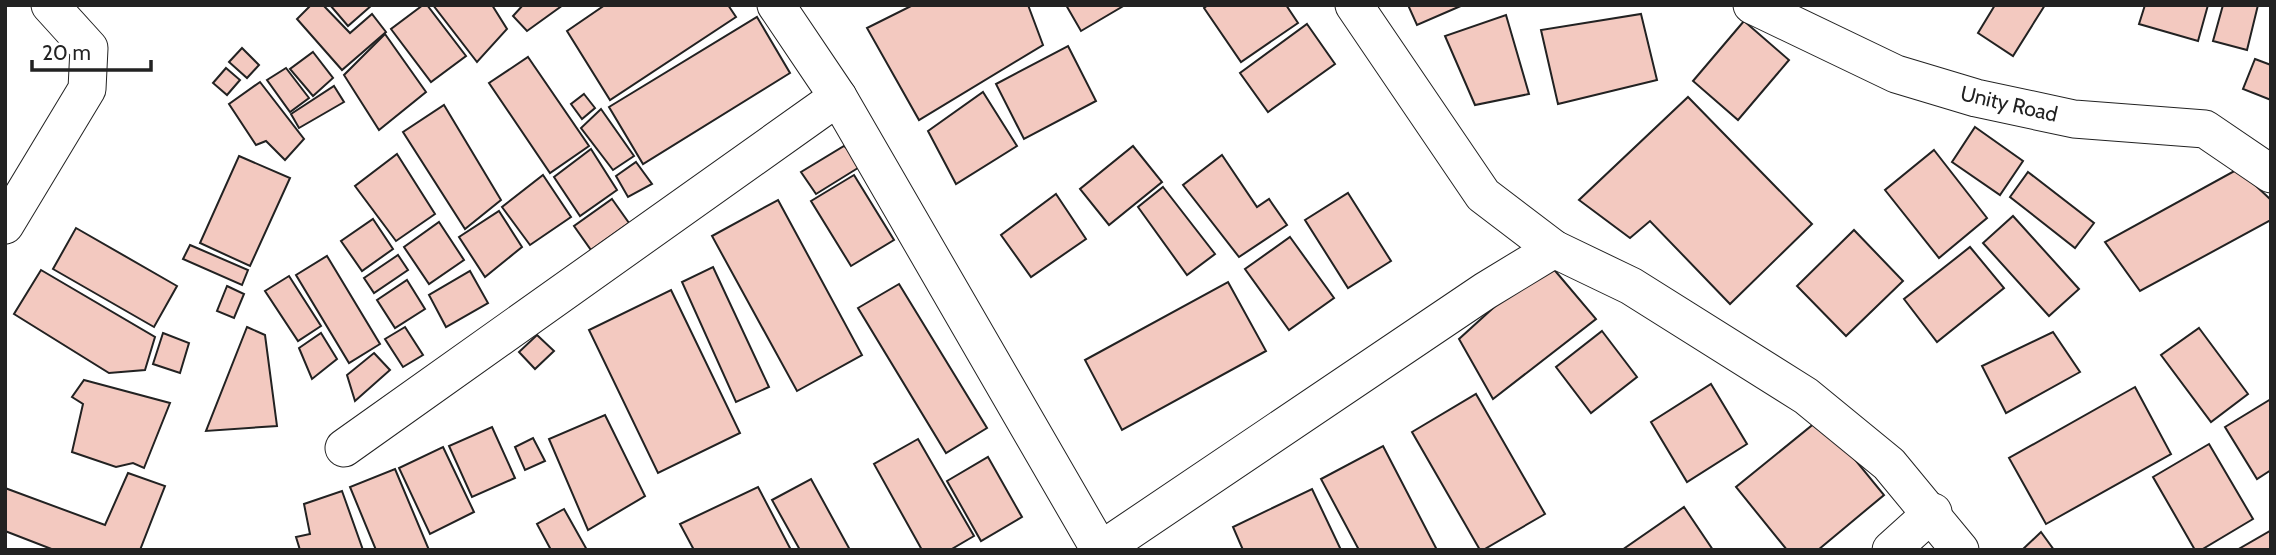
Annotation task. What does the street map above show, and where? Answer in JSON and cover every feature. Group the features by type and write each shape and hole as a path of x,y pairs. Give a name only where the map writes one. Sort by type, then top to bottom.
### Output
{"street":[{"path":"5,225 88,89 89,48 50,5"},
{"path":"776,5 838,97 1101,550 1485,290 1554,249"},
{"path":"1354,5 1483,195 1554,249 1631,286 1806,396 1889,464 1933,512 1961,550"},
{"name":"Unity Road","path":"1752,5 1896,74 1976,98 2074,119 2205,129 2271,174"},
{"path":"344,448 838,97"},
{"path":"1891,550 1933,512"}],"building":[{"path":"311,5 323,5 350,33 372,14 386,32 342,70 297,19"},
{"path":"330,5 372,5 348,26"},
{"path":"423,5 427,5 466,56 431,82 391,29"},
{"path":"433,5 492,5 507,29 477,62"},
{"path":"523,5 563,5 527,31 513,16"},
{"path":"605,5 728,5 736,17 610,100 567,31"},
{"path":"913,5 1028,5 1043,45 919,120 867,28"},
{"path":"1066,5 1125,5 1081,31"},
{"path":"1208,5 1286,5 1298,23 1241,62 1204,8"},
{"path":"1408,5 1463,5 1417,25"},
{"path":"1995,5 2045,5 2013,56 1978,33"},
{"path":"2145,5 2208,5 2198,41 2139,24"},
{"path":"2223,5 2258,5 2247,50 2213,41"},
{"path":"1641,14 1657,80 1558,104 1541,30"},
{"path":"1506,15 1529,94 1475,105 1445,36"},
{"path":"757,17 790,73 643,164 609,107"},
{"path":"1744,21 1789,60 1738,120 1693,81"},
{"path":"1307,24 1335,64 1268,112 1240,73"},
{"path":"385,34 426,92 379,130 344,75"},
{"path":"1068,46 1096,101 1024,139 996,84"},
{"path":"242,48 259,65 247,78 229,62"},
{"path":"313,52 333,78 313,96 290,69"},
{"path":"528,57 589,146 550,173 489,83"},
{"path":"2255,59 2271,65 2271,100 2243,89"},
{"path":"226,68 240,80 227,95 213,83"},
{"path":"286,68 309,98 290,112 267,80"},
{"path":"260,82 304,139 285,160 266,141 256,145 229,104"},
{"path":"334,86 344,102 299,128 291,114"},
{"path":"983,92 1017,146 956,184 928,131"},
{"path":"584,94 595,108 582,119 571,104"},
{"path":"1688,97 1812,224 1730,304 1650,221 1630,238 1579,200"},
{"path":"444,105 501,200 465,229 403,132"},
{"path":"601,109 634,156 613,170 581,128"},
{"path":"1975,127 2023,161 2000,195 1952,162"},
{"path":"844,146 866,163 816,194 801,172"},
{"path":"1133,146 1162,182 1109,225 1080,189"},
{"path":"591,149 617,190 580,216 554,177"},
{"path":"1934,150 1987,218 1939,258 1885,190"},
{"path":"397,154 435,214 396,241 355,186"},
{"path":"1222,155 1257,207 1269,199 1287,225 1239,257 1183,185"},
{"path":"239,156 290,178 250,266 200,243"},
{"path":"636,162 652,184 628,197 616,176"},
{"path":"2238,169 2271,200 2271,220 2140,291 2105,242"},
{"path":"2028,172 2094,223 2075,248 2010,197"},
{"path":"543,175 571,217 530,245 502,207"},
{"path":"854,175 894,240 851,266 811,201"},
{"path":"1163,187 1215,254 1187,275 1138,207"},
{"path":"1348,193 1391,261 1348,288 1305,220"},
{"path":"1056,194 1086,239 1031,277 1001,235"},
{"path":"612,199 629,223 591,250 574,226"},
{"path":"778,200 862,355 797,391 712,236"},
{"path":"499,211 522,247 485,277 459,237"},
{"path":"2013,216 2079,289 2049,316 1983,243"},
{"path":"373,219 393,249 362,271 341,241"},
{"path":"439,222 464,260 429,284 404,247"},
{"path":"76,228 177,286 154,327 53,269"},
{"path":"1854,230 1903,281 1846,336 1797,286"},
{"path":"1290,237 1334,298 1289,330 1245,269"},
{"path":"190,245 248,270 242,285 183,259"},
{"path":"1970,247 2004,288 1937,342 1904,299"},
{"path":"398,255 408,270 374,293 364,278"},
{"path":"327,256 380,344 349,363 296,275"},
{"path":"1546,260 1596,319 1493,399 1459,339"},
{"path":"713,267 769,387 736,402 682,282"},
{"path":"41,270 155,337 145,370 109,373 14,314"},
{"path":"470,271 488,303 446,327 429,295"},
{"path":"289,276 321,326 298,341 265,291"},
{"path":"407,280 425,309 395,328 377,300"},
{"path":"1228,282 1266,351 1122,430 1085,360"},
{"path":"899,284 987,428 946,453 858,308"},
{"path":"227,286 244,294 234,318 217,311"},
{"path":"671,290 740,433 658,473 589,330"},
{"path":"247,327 265,335 277,426 206,431"},
{"path":"405,327 423,355 403,367 385,339"},
{"path":"2199,328 2248,394 2211,422 2161,355"},
{"path":"1602,331 1637,377 1591,413 1556,367"},
{"path":"2053,332 2080,372 2006,413 1982,366"},
{"path":"163,333 189,343 180,373 153,364"},
{"path":"321,333 337,359 312,379 299,348"},
{"path":"537,335 554,351 535,369 519,352"},
{"path":"374,353 390,370 355,401 347,375"},
{"path":"84,380 170,403 144,468 133,463 116,467 72,452 83,404 72,397"},
{"path":"1711,384 1747,444 1687,482 1651,422"},
{"path":"2135,387 2171,454 2046,524 2009,458"},
{"path":"1476,394 1545,514 1483,550 1480,550 1412,432"},
{"path":"2271,399 2271,470 2257,479 2225,427"},
{"path":"605,415 645,496 588,530 549,439"},
{"path":"1821,418 1884,495 1818,550 1787,550 1736,487"},
{"path":"492,427 515,478 472,497 449,446"},
{"path":"533,438 545,461 525,470 515,447"},
{"path":"918,439 974,536 950,550 922,550 874,464"},
{"path":"2209,444 2253,519 2201,550 2195,550 2153,477"},
{"path":"1383,446 1437,550 1359,550 1321,479"},
{"path":"443,447 474,512 430,534 399,468"},
{"path":"988,457 1022,517 981,541 947,481"},
{"path":"395,469 429,550 376,550 350,487"},
{"path":"128,473 165,486 140,550 54,550 5,531 5,488 105,525"},
{"path":"811,479 850,550 800,550 772,500"},
{"path":"758,487 791,550 694,550 680,524"},
{"path":"1312,489 1341,550 1243,550 1233,527"},
{"path":"342,491 363,550 300,550 296,537 310,534 304,504"},
{"path":"1684,507 1713,550 1622,550"},
{"path":"564,509 587,550 551,550 537,524"},
{"path":"2270,531 2271,550 2237,550"},
{"path":"2041,532 2054,550 2022,550"}]}
